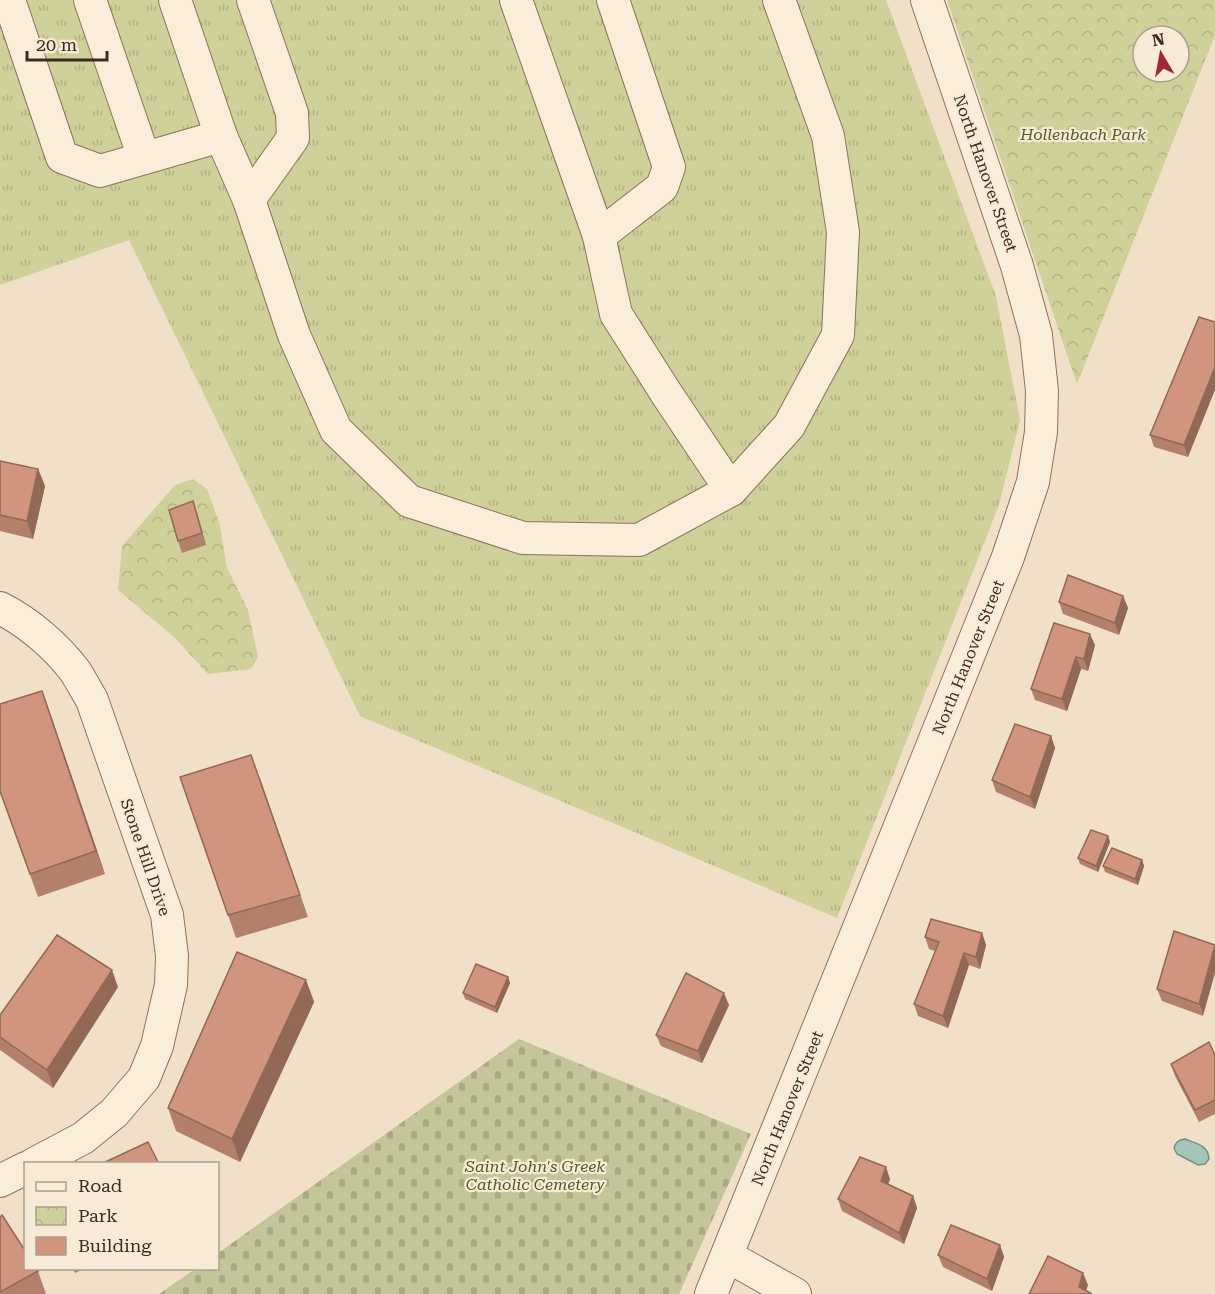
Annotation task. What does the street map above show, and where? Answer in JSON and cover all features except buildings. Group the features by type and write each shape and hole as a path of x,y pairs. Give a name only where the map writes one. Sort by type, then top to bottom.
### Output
{"street":[{"path":"9,0 62,157 100,171 220,136"},
{"path":"90,0 144,158"},
{"path":"175,0 220,136 249,200 294,335 336,430 409,501 523,538 639,540 731,490 789,426 838,335 843,232 828,136 778,0"},
{"path":"249,200 293,138 292,113 254,0"},
{"path":"516,0 599,236 616,314 731,490"},
{"path":"599,236 662,187 669,167 614,0"},
{"name":"North Hanover Street","path":"711,1294 1008,557 1033,482 1041,432 1042,391 1035,335 1017,266 927,0"},
{"name":"Stone Hill Drive","path":"0,608 13,615 51,645 75,672 92,700 167,915 172,956 171,985 157,1046 144,1078 114,1113 83,1138 38,1162"},
{"path":"0,1181 24,1169"},
{"path":"727,1257 795,1294"}],"green space":[{"path":"0,0 886,0 996,296 1020,420 999,505 837,918 360,716 129,240 0,285"},
{"name":"Hollenbach Park","path":"947,0 1215,0 1215,35 1077,384"},
{"path":"193,479 207,489 220,525 227,568 248,610 258,657 251,669 208,674 175,638 118,590 122,546 175,485"},
{"name":"Saint John's Greek Catholic Cemetery","path":"519,1039 751,1134 679,1294 159,1294 194,1270 219,1270 219,1252"}],"shaded area":[{"path":"1185,1139 1207,1151 1209,1159 1205,1164 1198,1165 1177,1154 1174,1148 1176,1144"}]}
